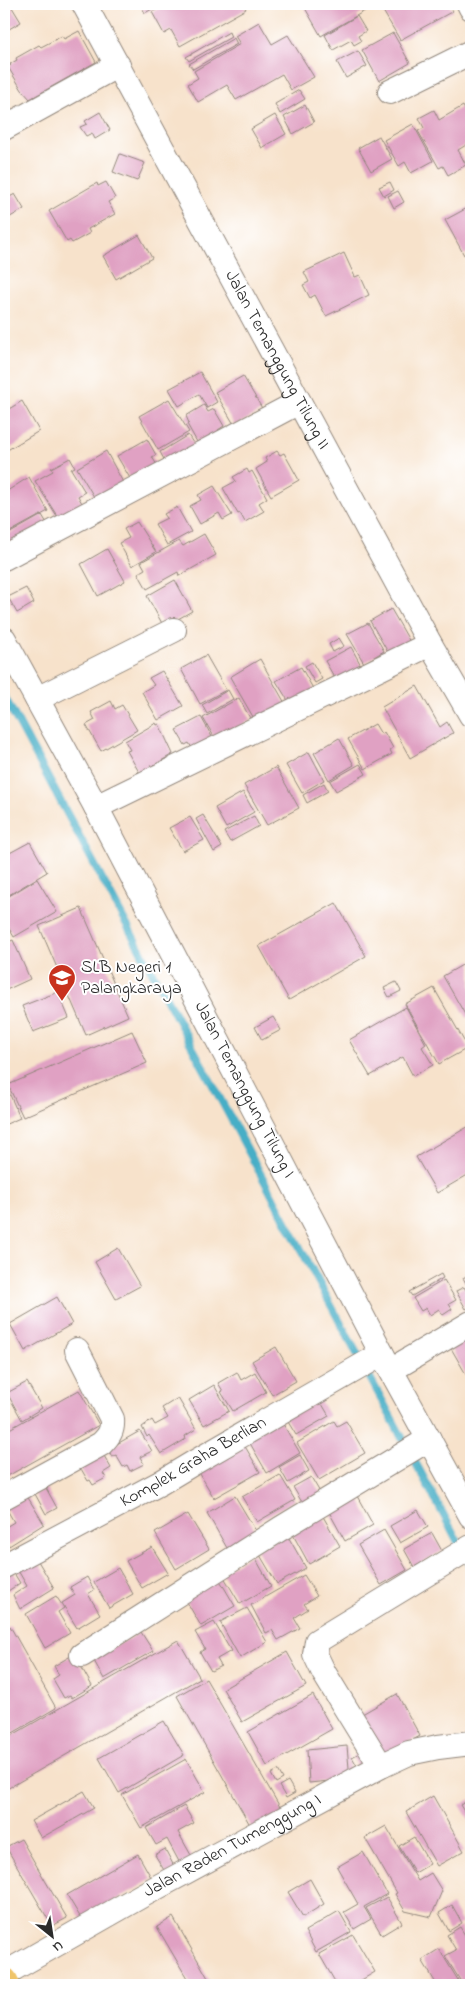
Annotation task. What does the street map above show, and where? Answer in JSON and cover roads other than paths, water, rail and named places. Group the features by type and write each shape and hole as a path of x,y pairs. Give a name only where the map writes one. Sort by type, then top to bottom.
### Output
{"highway":[{"path":"4,1981 6,1985"}],"street":[{"name":"Jalan Temanggung Tilung II","path":"84,4 430,644 471,715"},
{"path":"469,4 471,8"},
{"path":"390,92 471,52"},
{"path":"4,128 118,65"},
{"path":"4,558 299,402"},
{"path":"37,700 174,630"},
{"name":"Jalan Temanggung Tilung I","path":"4,638 96,807 416,1448 471,1516"},
{"path":"96,807 430,644"},
{"name":"Komplek Graha Berlian","path":"4,1566 160,1483 374,1364 471,1323"},
{"path":"4,1497 101,1444 113,1428 112,1419 77,1350"},
{"path":"82,1655 280,1529 416,1448"},
{"path":"381,1766 324,1673 315,1654 317,1641 463,1552"},
{"name":"Jalan Raden Tumenggung I","path":"4,1974 141,1896 381,1766 409,1753 471,1743"}],"waterway":[{"path":"4,696 471,1566"}],"place":[{"name":"SLB Negeri 1 Palangkaraya","path":"62,1002"}]}
